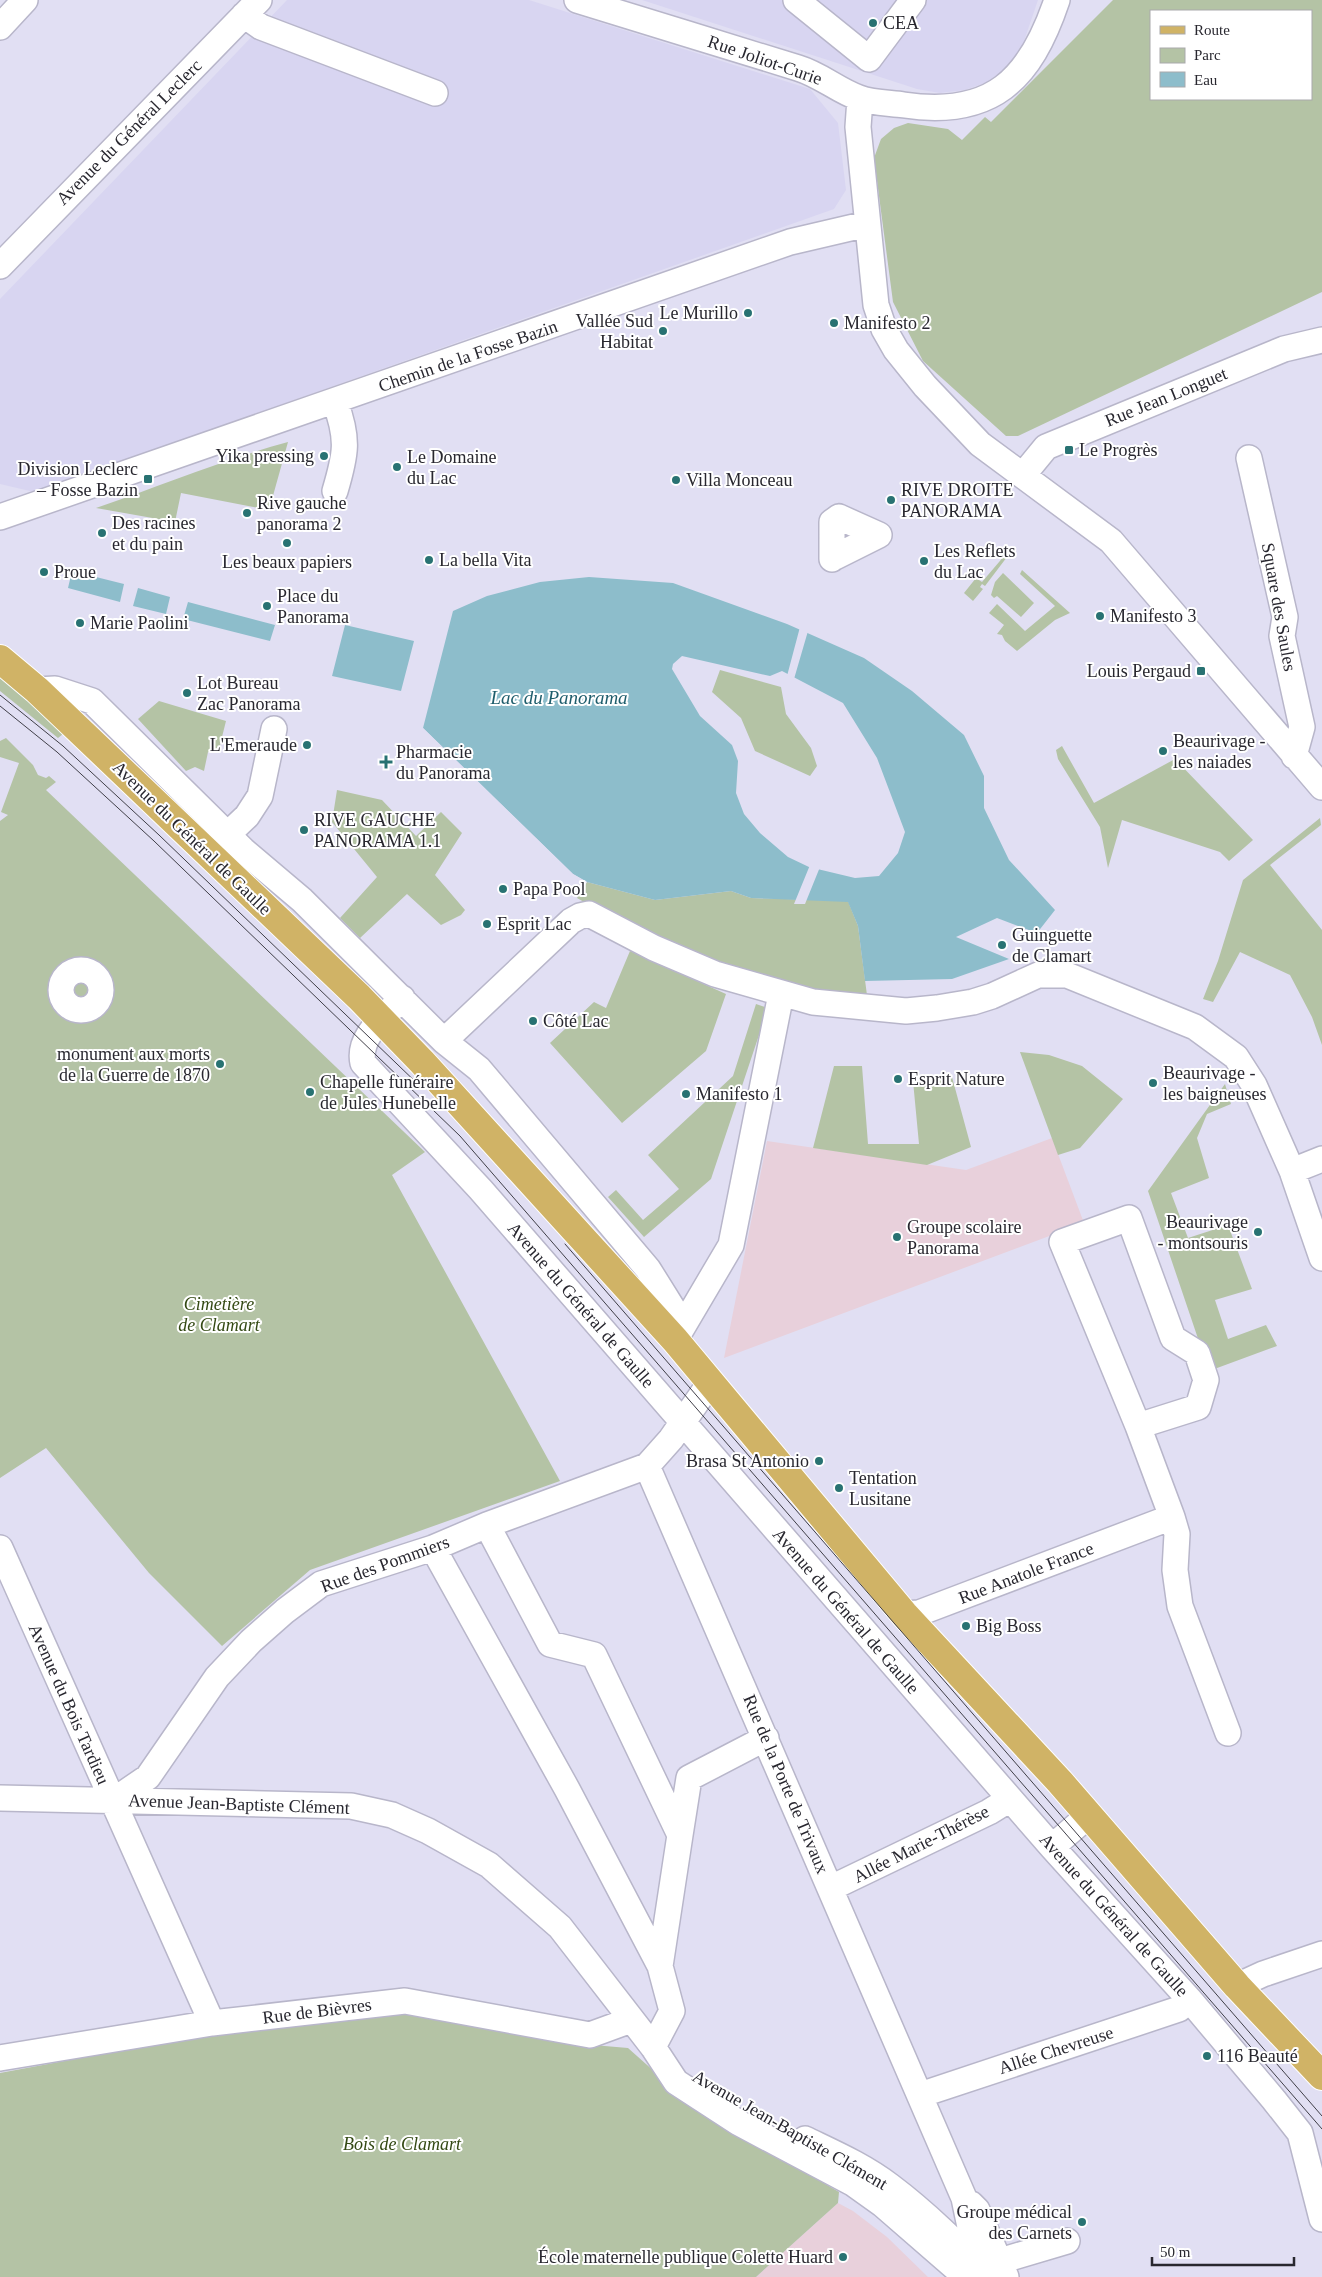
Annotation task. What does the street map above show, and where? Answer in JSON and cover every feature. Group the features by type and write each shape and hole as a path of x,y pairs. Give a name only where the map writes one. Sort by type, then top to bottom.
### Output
{"main road":[{"name":"Avenue du Général de Gaulle","path":"0,659 37,690 382,1020 675,1340 904,1614 1089,1816 1237,1986 1322,2076"}],"street":[{"path":"0,27 26,0"},
{"name":"Rue Joliot-Curie","path":"577,0 816,74 860,99"},
{"path":"796,0 869,58 913,0"},
{"path":"1057,0 1038,47 1022,70 1011,83 985,98 949,108 912,106 860,99 858,127 867,224 876,305 884,329 896,350 980,444 1111,541 1322,787"},
{"path":"251,7 261,27 435,93"},
{"name":"Avenue du Général Leclerc","path":"0,266 251,7"},
{"name":"Chemin de la Fosse Bazin","path":"0,516 335,402 790,242 867,224"},
{"name":"Rue Jean Longuet","path":"1023,475 1046,447 1284,349 1322,340"},
{"path":"335,402 344,427 345,458 335,491"},
{"name":"Square des Saules","path":"1249,458 1285,617 1282,636 1302,727 1294,756"},
{"path":"37,690 55,689 92,701 227,835 302,900 444,1040 479,1069 648,1269 673,1309 675,1340"},
{"path":"227,835 247,816 260,796 274,728"},
{"path":"444,1040 571,921 589,914 654,948 715,974 781,994 833,1005 906,1011 973,1002 1038,975 1067,976 1195,1027 1236,1057 1254,1085 1292,1171 1322,1258"},
{"path":"675,1340 732,1246 781,994"},
{"path":"382,1020 402,998"},
{"name":"Avenue du Général de Gaulle","path":"382,1020 364,1043 361,1055 363,1063 481,1190 1052,1847 1189,1999 1300,2133 1322,2219"},
{"path":"1292,1171 1322,1159"},
{"path":"1138,1426 1198,1407 1206,1380 1197,1353 1173,1338 1129,1218 1062,1242 1138,1426 1172,1517 1177,1534 1175,1570 1180,1606 1228,1733"},
{"path":"648,1466 710,1383"},
{"name":"Rue des Pommiers","path":"113,1800 148,1777 217,1677 251,1641 285,1611 321,1584 433,1548 648,1466"},
{"name":"Rue de la Porte de Trivaux","path":"648,1466 964,2198 970,2227 967,2270"},
{"name":"Rue Anatole France","path":"904,1614 919,1613 1172,1517"},
{"path":"487,1526 550,1644 594,1655 680,1835"},
{"name":"Avenue du Bois Tardieu","path":"0,1548 212,2024"},
{"path":"433,1548 562,1780 660,1966 672,2011 654,2047"},
{"path":"660,1966 689,1778 766,1738"},
{"name":"Avenue Jean-Baptiste Clément","path":"0,1798 351,1806 392,1815 428,1831 489,1865 525,1894 560,1927 654,2047 676,2082 739,2123 854,2184 967,2270 998,2272"},
{"name":"Allée Marie-Thérèse","path":"831,1888 989,1812 1010,1799"},
{"path":"1052,1847 1089,1816"},
{"path":"1237,1986 1263,1974 1322,1954"},
{"name":"Allée Chevreuse","path":"920,2095 1179,2009 1189,1999"},
{"name":"Rue de Bièvres","path":"0,2058 212,2024 405,2001 590,2035 631,2020"},
{"name":"Rue de la Porte de Trivaux","path":"964,2198 977,2210 998,2272"},
{"path":"998,2272 1067,2241"}],"shaded area":[{"path":"287,0 529,0 810,89 838,123 846,190 834,209 34,492 0,484 0,299"},
{"name":"CEA","path":"642,0 1038,0 1022,47 1007,68 987,82 965,90 940,93 917,89"},
{"name":"Groupe scolaire Panorama","path":"1052,1138 1084,1223 724,1358 767,1141 966,1170"},
{"name":"École maternelle publique Colette Huard","path":"838,2203 853,2211 887,2237 928,2277 756,2277"}],"green space":[{"path":"1113,0 1322,0 1322,292 1018,436 1006,436 923,361 893,302 874,158 881,139 894,128 908,123 948,129 962,140 985,117 991,122"},
{"path":"288,442 269,510 181,493 175,522 96,508 215,465"},
{"path":"1005,555 1007,557 985,586 982,584 980,587 983,589 973,601 964,593 976,578 982,582"},
{"path":"1022,570 1070,613 1055,620 1017,651 1005,641 1002,635 997,634 1004,625 989,613 997,604 1025,631 1055,606 1020,574"},
{"path":"1003,573 1034,603 1021,617 997,596 994,598 991,595 995,582"},
{"path":"720,670 781,687 786,714 811,748 817,766 810,776 755,751 741,718 712,692"},
{"path":"0,672 63,734 58,738 0,691"},
{"path":"159,701 226,721 218,753 208,752 204,771 195,767 186,771 138,719"},
{"name":"Cimetière de Clamart","path":"6,738 33,765 38,775 46,778 49,776 56,782 46,790 425,1152 392,1175 560,1481 310,1570 222,1646 149,1573 46,1448 0,1478 0,821 8,815 1,812 19,763 0,757 0,741"},
{"path":"1062,746 1094,803 1175,759 1253,840 1229,861 1220,852 1122,820 1108,868 1100,827 1058,759 1056,750"},
{"path":"337,790 382,800 416,836 441,812 462,833 435,875 465,910 461,915 441,925 407,894 360,938 340,918 377,877 332,822"},
{"path":"1320,818 1321,825 1270,865 1322,930 1322,1045 1312,1017 1290,975 1240,952 1213,1002 1203,999 1218,961 1243,880"},
{"path":"587,882 655,900 731,891 751,898 848,901 858,926 868,1003 751,979 612,918 577,898"},
{"path":"630,951 726,994 706,1051 622,1123 550,1043 594,1002 606,1008"},
{"path":"756,1004 768,1008 711,1179 644,1237 608,1197 616,1190 643,1220 679,1189 648,1155 733,1076"},
{"path":"1020,1052 1049,1055 1082,1066 1123,1099 1080,1148 1058,1155"},
{"path":"834,1066 862,1066 868,1144 919,1144 913,1081 952,1077 971,1147 927,1165 813,1148"},
{"path":"1225,1084 1231,1104 1207,1114 1197,1138 1209,1178 1171,1193 1188,1238 1228,1225 1252,1289 1215,1300 1228,1339 1266,1325 1277,1346 1209,1371 1148,1191"},
{"name":"Bois de Clamart","path":"408,2010 593,2045 628,2048 692,2105 839,2192 838,2203 756,2277 0,2277 0,2073 235,2029"}],"water":[{"path":"72,571 124,584 120,602 68,588"},
{"name":"Lac du Panorama","path":"589,577 673,583 787,624 864,658 912,691 964,735 984,776 984,808 1009,860 1055,910 1037,933 997,918 956,937 1009,959 952,979 865,981 858,926 848,902 751,898 731,891 655,900 587,882 573,874 423,728 453,611 487,596 540,582","holes":["682,656 770,676 782,671 843,703 877,758 905,832 898,853 879,876 855,878 809,867 788,857 760,833 744,814 736,793 738,761 732,745 700,716 672,669 673,664"]},
{"path":"138,588 170,597 166,614 133,606"},
{"path":"188,602 275,625 270,641 183,619"},
{"path":"345,625 414,641 401,691 332,676"}],"pier":[{"path":"800,627 808,631 794,679 787,676"},
{"path":"423,728 573,874 587,882 585,884 571,876 422,731"},
{"path":"810,865 820,867 805,904 794,904"}],"tram line":[{"path":"0,695 63,746 159,835 423,1089"},
{"path":"0,706 57,752 154,841 460,1136 1322,2129"},
{"path":"565,1244 1322,2116"}],"place":[{"name":"CEA","path":"873,23"},
{"name":"Le Murillo","path":"748,313"},
{"name":"Manifesto 2","path":"834,323"},
{"name":"Vallée Sud Habitat","path":"663,331"},
{"name":"Le Progrès","path":"1069,450"},
{"name":"Yika pressing","path":"324,456"},
{"name":"Le Domaine du Lac","path":"397,467"},
{"name":"Division Leclerc – Fosse Bazin","path":"148,479"},
{"name":"Villa Monceau","path":"676,480"},
{"name":"RIVE DROITE PANORAMA","path":"891,500"},
{"name":"Rive gauche panorama 2","path":"247,513"},
{"name":"Des racines et du pain","path":"102,533"},
{"name":"Les beaux papiers","path":"287,543"},
{"name":"La bella Vita","path":"429,560"},
{"name":"Les Reflets du Lac","path":"924,561"},
{"name":"Proue","path":"44,572"},
{"name":"Place du Panorama","path":"267,606"},
{"name":"Manifesto 3","path":"1100,616"},
{"name":"Marie Paolini","path":"80,623"},
{"name":"Louis Pergaud","path":"1201,671"},
{"name":"Lot Bureau Zac Panorama","path":"187,693"},
{"name":"L'Emeraude","path":"307,745"},
{"name":"Beaurivage - les naiades","path":"1163,751"},
{"name":"Pharmacie du Panorama","path":"386,762"},
{"name":"RIVE GAUCHE PANORAMA 1.1","path":"304,830"},
{"name":"Papa Pool","path":"503,889"},
{"name":"Esprit Lac","path":"487,924"},
{"name":"Guinguette de Clamart","path":"1002,945"},
{"name":"Côté Lac","path":"533,1021"},
{"name":"monument aux morts de la Guerre de 1870","path":"220,1064"},
{"name":"Esprit Nature","path":"898,1079"},
{"name":"Beaurivage - les baigneuses","path":"1153,1083"},
{"name":"Chapelle funéraire de Jules Hunebelle","path":"310,1092"},
{"name":"Manifesto 1","path":"686,1094"},
{"name":"Beaurivage - montsouris","path":"1258,1232"},
{"name":"Groupe scolaire Panorama","path":"897,1237"},
{"name":"Brasa St Antonio","path":"819,1461"},
{"name":"Tentation Lusitane","path":"839,1488"},
{"name":"Big Boss","path":"966,1626"},
{"name":"116 Beauté","path":"1207,2056"},
{"name":"Groupe médical des Carnets","path":"1082,2222"},
{"name":"École maternelle publique Colette Huard","path":"843,2257"}]}
